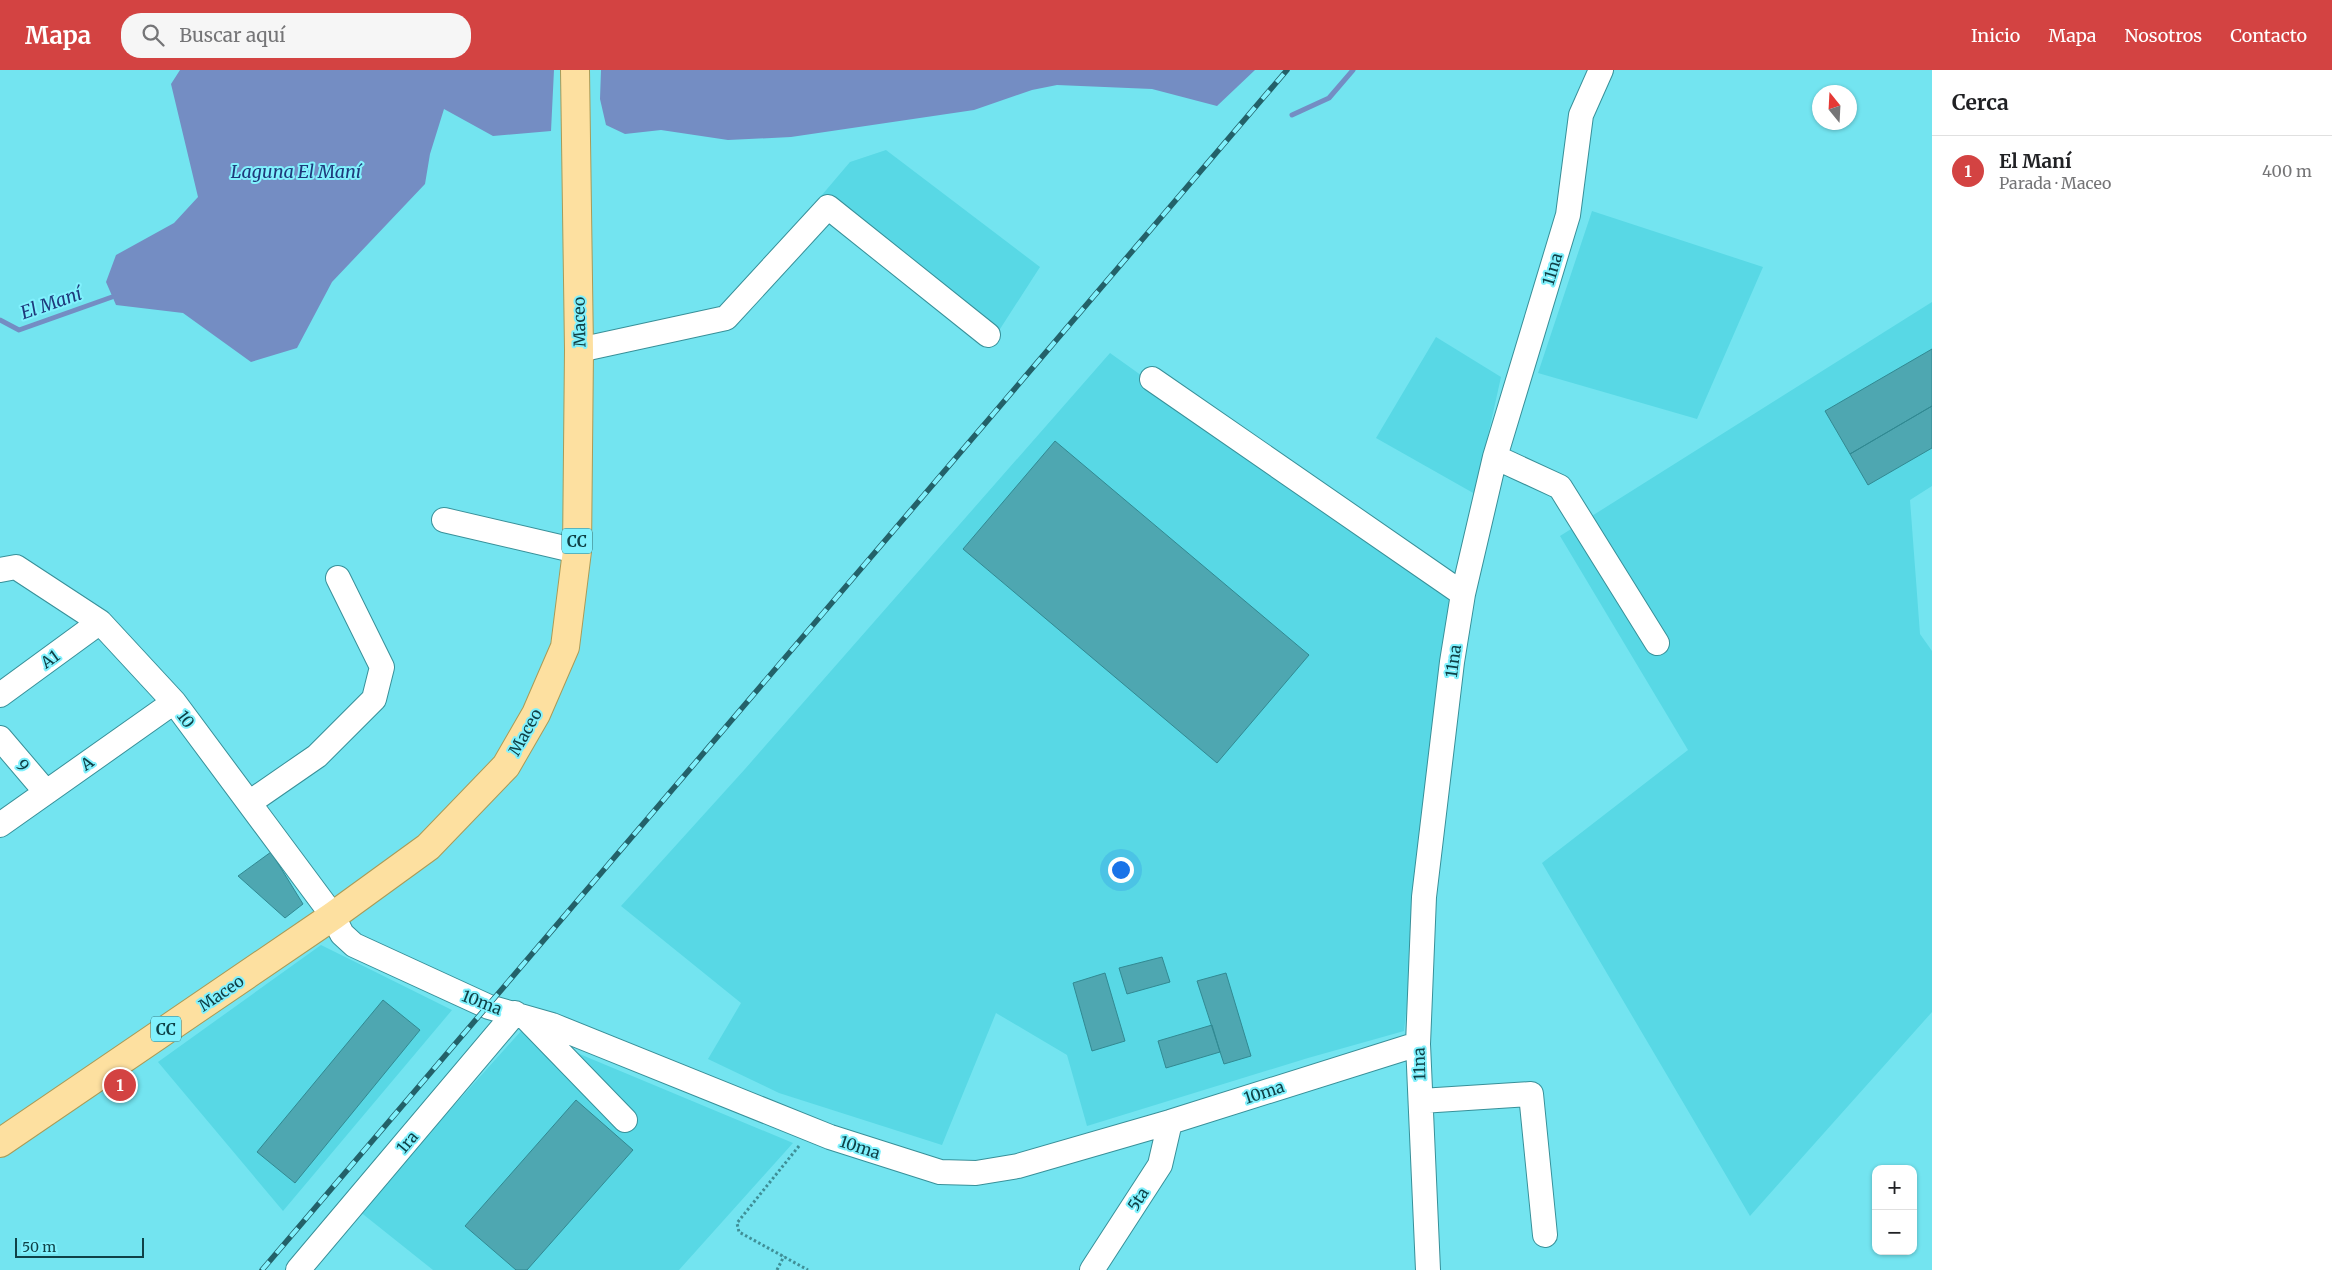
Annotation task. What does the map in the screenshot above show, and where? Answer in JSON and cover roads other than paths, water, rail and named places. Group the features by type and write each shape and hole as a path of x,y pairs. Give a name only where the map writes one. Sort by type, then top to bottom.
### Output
{"main road":[{"name":"Maceo","path":"0,1143 333,916 428,847 506,766 536,714 565,648 577,551 579,350 575,70"}],"street":[{"name":"11na","path":"1428,1270 1418,1044 1424,897 1452,662 1463,594 1495,457 1568,215 1581,115 1602,70"},
{"path":"579,350 726,318 828,207 988,335"},
{"path":"1152,379 1463,594"},
{"path":"1495,457 1560,487 1657,643"},
{"path":"444,520 577,551"},
{"name":"10","path":"0,570 16,567 100,622 174,702 333,916"},
{"path":"250,803 317,756 374,699 382,667 338,578"},
{"name":"A1","path":"0,695 100,622"},
{"name":"A","path":"0,824 174,702"},
{"name":"9","path":"0,738 46,792"},
{"name":"10ma","path":"333,916 342,934 354,945 489,1007 520,1015 812,1130 940,1172 976,1173 1018,1166 1170,1122 1418,1044"},
{"path":"520,1015 625,1120"},
{"name":"1ra","path":"298,1270 520,1015"},
{"path":"1420,1101 1531,1094 1545,1234"},
{"name":"5ta","path":"1097,1268 1160,1165 1170,1122"}],"water":[{"name":"Laguna El Maní","path":"180,70 554,70 551,131 493,136 444,109 430,154 425,184 332,282 297,348 251,362 183,313 116,305 106,282 116,255 174,223 198,197 171,84"},
{"path":"601,70 1255,70 1217,106 1152,89 1057,85 1032,90 974,110 791,137 728,140 661,130 625,134 606,125 600,99"}],"waterway":[{"path":"1292,115 1329,98 1353,70"},
{"name":"El Maní","path":"0,320 19,330 112,297"}],"railway":[{"path":"262,1270 1287,70"}],"place":[{"name":"El Maní","path":"120,1085"}]}
